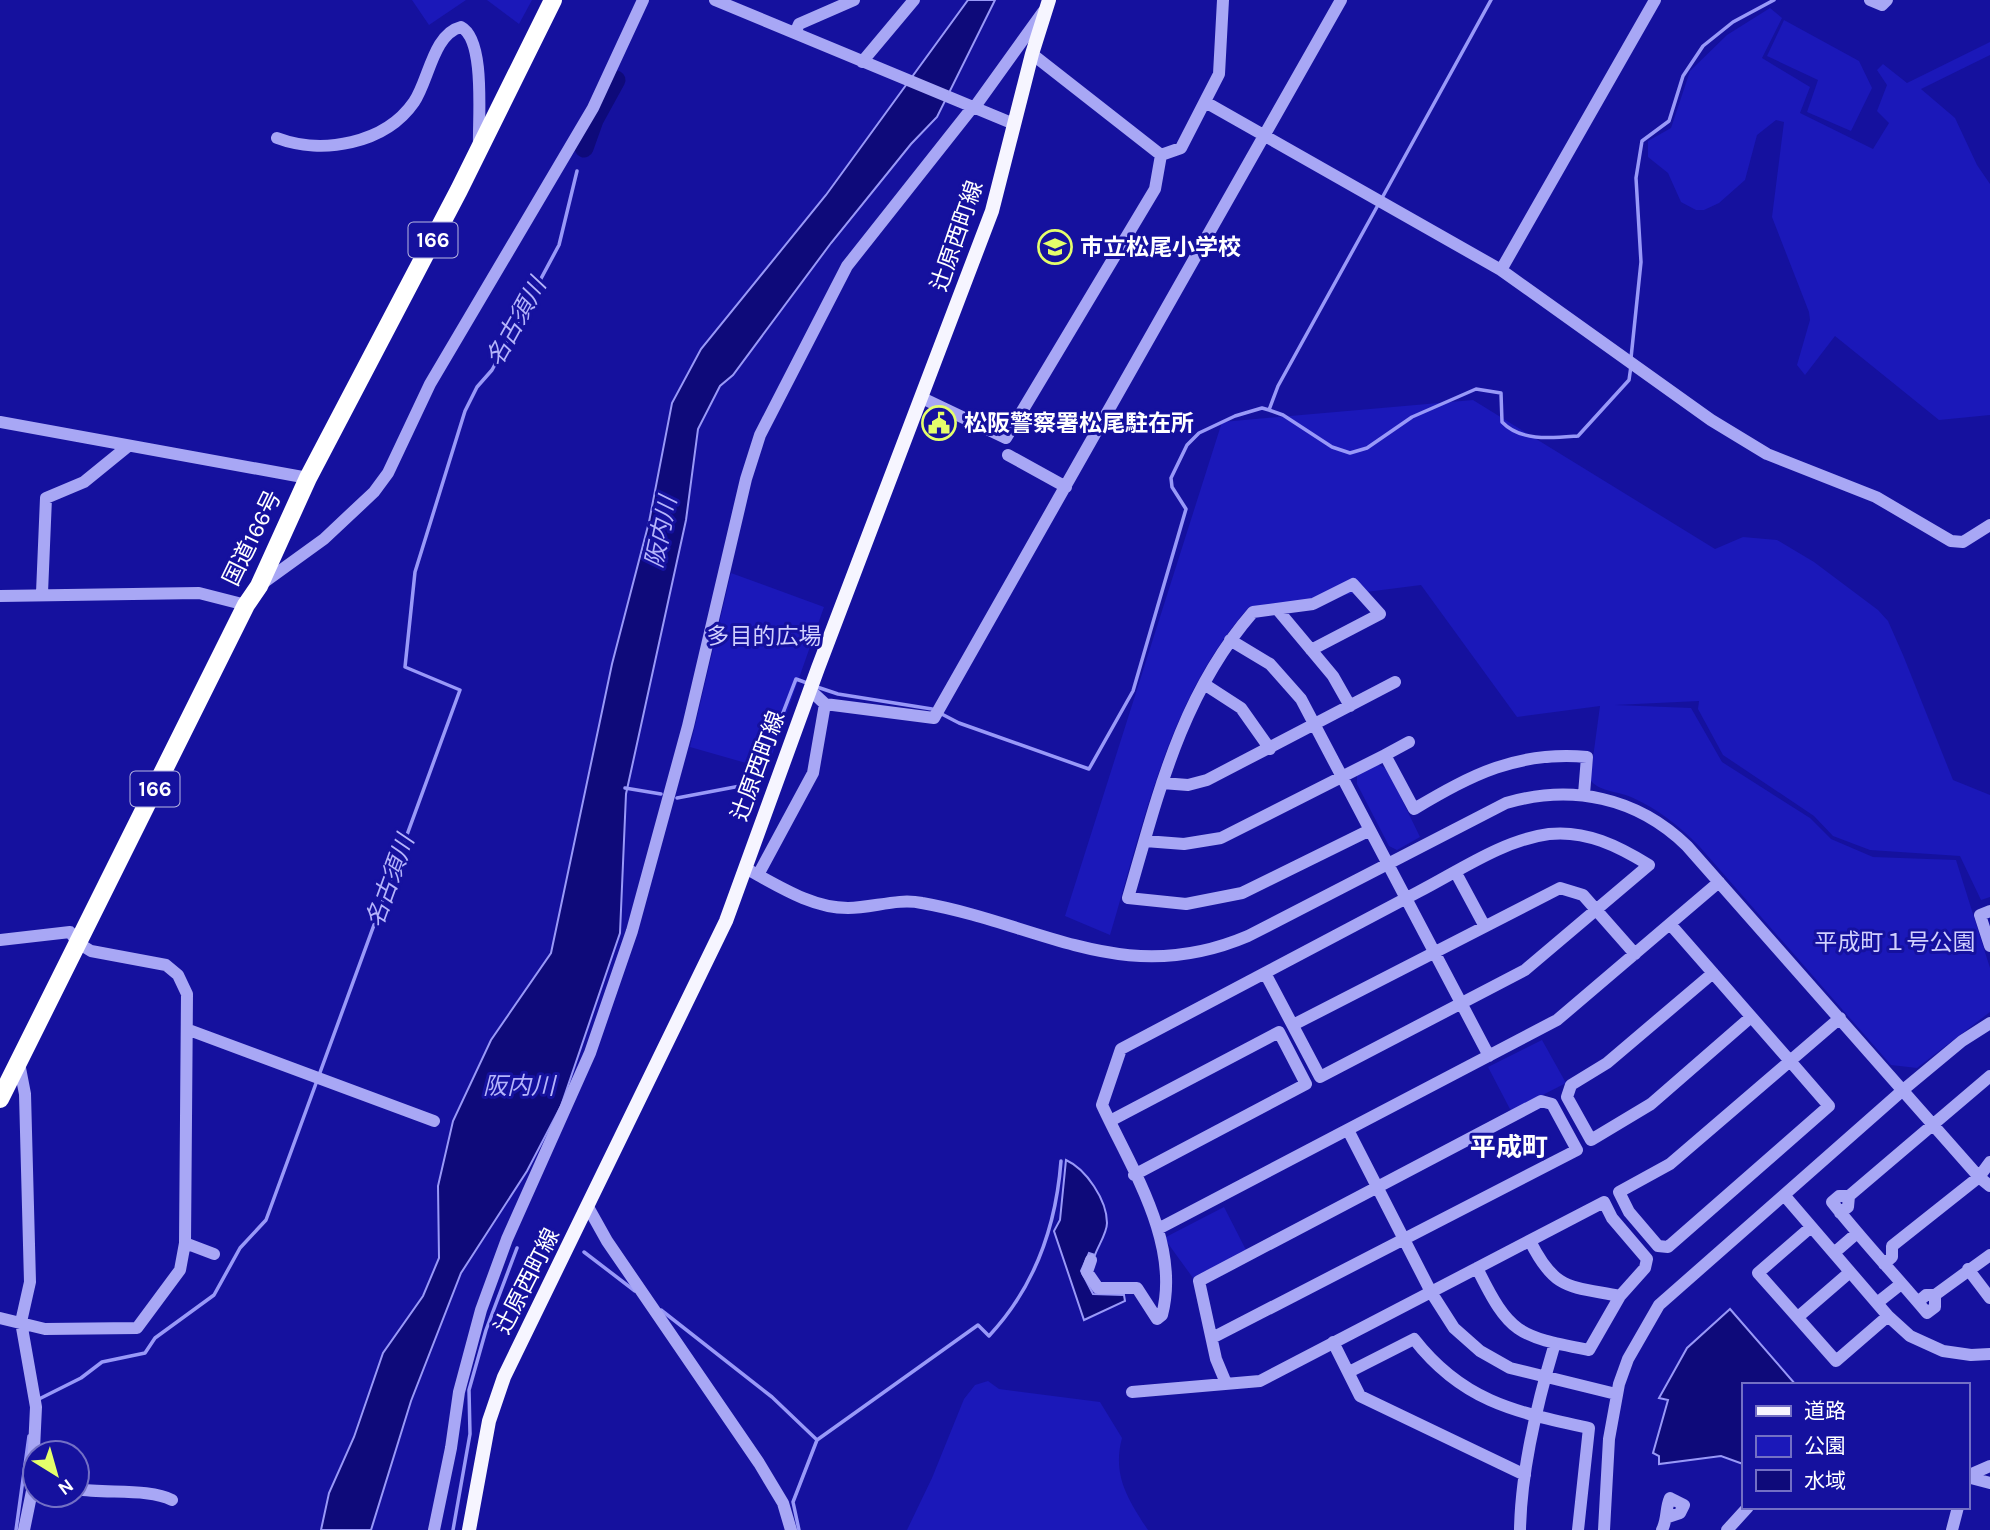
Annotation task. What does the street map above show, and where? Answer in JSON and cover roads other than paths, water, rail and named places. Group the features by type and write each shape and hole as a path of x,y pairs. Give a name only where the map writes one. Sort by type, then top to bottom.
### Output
{"highway":[{"name":"国道166号","path":"0,1099 246,605 259,586 308,478 479,150 553,0"}],"main road":[{"name":"辻原西町線","path":"469,1530 486,1431 504,1377 751,872 811,686 992,211 1046,5"}],"street":[{"path":"259,586 324,539 374,492 388,473 430,384 593,108 643,0"},
{"path":"715,0 737,4 862,62 1014,124"},
{"path":"796,31 799,24 854,0"},
{"path":"862,62 914,0"},
{"path":"1161,155 1181,148 1207,103 1219,74 1223,0"},
{"path":"811,686 825,704 934,718 1341,0"},
{"path":"1501,270 1655,0"},
{"path":"1870,0 1882,5 1887,0"},
{"path":"434,1530 452,1448 459,1392 481,1310 507,1240 590,1053 632,931 688,726 743,492 760,435 847,266 972,108 1046,5"},
{"path":"277,138 295,145 320,148 352,142 391,124 413,103 447,34 461,27 474,40 477,58 479,150"},
{"path":"1032,54 1161,155"},
{"path":"1207,103 1501,270 1711,421 1767,454 1876,497 1951,541 1964,542 1990,525"},
{"path":"922,398 1006,438 1155,189 1161,155"},
{"path":"0,422 308,478"},
{"path":"42,593 46,498 84,482 127,447"},
{"path":"1008,455 1066,486"},
{"path":"1311,650 1380,614 1353,584 1313,604 1253,612 1230,640 1189,708 1162,783 1128,898 1186,904 1220,899 1260,887 1370,830"},
{"path":"0,596 42,593 199,593 246,605"},
{"path":"1277,609 1333,676 1350,706"},
{"path":"1230,640 1276,670 1301,699 1489,1056"},
{"path":"1162,783 1188,785 1207,780 1395,682"},
{"path":"1204,684 1241,708 1269,749"},
{"path":"825,704 813,773 751,872 829,906 921,902 1101,953 1161,958 1196,953 1234,942 1506,803 1539,795 1584,794 1623,804 1660,823 1681,840 1979,1177 1990,1185"},
{"path":"1145,841 1184,844 1221,838 1409,741"},
{"path":"1385,755 1414,809 1484,771 1511,761 1542,756 1587,757 1584,794"},
{"path":"1091,1259 1087,1272 1098,1288 1137,1288 1157,1319 1163,1311 1167,1269 1158,1229 1102,1105 1121,1049 1265,973 1406,899 1517,842 1565,833 1608,843 1649,865 1525,970 1320,1077 1265,973"},
{"path":"1456,873 1485,925"},
{"path":"1158,1229 1557,1020 1719,882"},
{"path":"1293,1024 1560,888 1583,895 1635,954"},
{"path":"1990,911 1980,915 1990,946"},
{"path":"1670,924 1790,1061 1829,1106 1668,1247 1658,1246 1629,1212 1619,1192 1670,1164 1790,1061 1840,1018"},
{"path":"0,940 70,932 78,943 91,951 166,965 178,975 187,994 188,1030 185,1243 180,1270 137,1328 45,1329 0,1318"},
{"path":"1713,973 1607,1063 1571,1085 1567,1097 1591,1140 1651,1104 1751,1017"},
{"path":"1604,1530 1609,1439 1616,1394 1628,1359 1659,1305 1903,1090 1962,1041 1990,1023"},
{"path":"188,1030 434,1121"},
{"path":"1110,1121 1279,1032 1306,1084 1134,1175"},
{"path":"19,1063 25,1094 30,1282 21,1322 36,1402 35,1439"},
{"path":"1990,1076 1850,1196 1839,1196 1832,1202 1918,1302 1926,1295 1935,1295 1990,1255"},
{"path":"1212,1338 1577,1150 1552,1104 1541,1101 1199,1281 1212,1338 1226,1383"},
{"path":"1348,1130 1431,1292 1454,1328 1480,1351 1510,1368 1616,1394"},
{"path":"1874,1253 1883,1245 1892,1246 1979,1177 1990,1162"},
{"path":"1784,1195 1888,1316 1910,1336 1943,1351 1971,1355 1990,1354"},
{"path":"1132,1392 1260,1381 1333,1342 1604,1202 1612,1218 1647,1259 1645,1268 1620,1296 1589,1350 1526,1335 1509,1323 1477,1268"},
{"path":"588,1207 637,1285 759,1463 787,1513 791,1530"},
{"path":"1811,1227 1758,1273 1836,1361 1888,1316"},
{"path":"1834,1253 1857,1233"},
{"path":"1530,1241 1546,1270 1561,1283 1620,1296"},
{"path":"185,1243 214,1254"},
{"path":"1884,1264 1892,1257 1892,1246"},
{"path":"1968,1269 1990,1298"},
{"path":"1798,1317 1850,1272"},
{"path":"1877,1303 1901,1284"},
{"path":"1349,1372 1414,1339 1440,1370 1462,1387 1500,1406 1590,1428 1577,1530"},
{"path":"1333,1342 1360,1396 1525,1475"},
{"path":"1520,1530 1520,1499 1555,1343"},
{"path":"1969,1476 1990,1466"},
{"path":"1969,1478 1990,1483"},
{"path":"91,1492 162,1494 172,1500"},
{"path":"24,1530 29,1509"},
{"path":"1727,1530 1746,1509"},
{"path":"1952,1530 1957,1509"},
{"path":"1662,1530 1668,1517"}],"water":[{"name":"阪内川","path":"968,0 995,0 937,117 911,144 831,243 733,375 720,386 698,429 686,520 626,794 620,933 561,1106 527,1171 461,1273 411,1401 371,1530 321,1530 329,1493 354,1437 383,1353 423,1296 439,1258 438,1186 453,1121 491,1040 551,953 612,664 649,522 672,403 701,349 826,195"},
{"path":"1066,1160 1081,1170 1094,1186 1106,1214 1107,1227 1104,1235 1095,1255 1089,1253 1081,1271 1093,1294 1124,1295 1125,1301 1084,1320 1054,1231 1060,1220"},
{"path":"1730,1309 1794,1383 1742,1383 1742,1464 1721,1456 1659,1464 1659,1456 1653,1453 1668,1400 1659,1398 1687,1348"}],"waterway":[{"path":"1382,198 1491,0"},
{"path":"1631,358 1641,262 1636,178 1642,141 1669,121 1683,76 1703,46 1733,22 1774,0"},
{"name":"名古須川","path":"584,148 594,120 616,80"},
{"name":"名古須川","path":"39,1399 81,1378 102,1362 145,1353 155,1338 214,1295 240,1248 266,1220 460,690 405,667 415,572 465,411 477,387 492,370 559,245 577,171"},
{"path":"1269,410 1278,386 1378,205"},
{"path":"814,686 838,694 932,709 959,723 1089,769 1133,691 1186,509 1172,487 1171,478 1187,445 1199,433 1235,416 1262,408 1283,415 1332,447 1350,453 1367,448 1412,417 1476,389 1501,393 1502,422 1518,433 1538,437 1578,436 1629,380 1631,366"},
{"path":"677,798 756,783 796,679 807,683"},
{"path":"625,788 661,794"},
{"path":"799,1530 793,1502 817,1440 978,1325 989,1336 1019,1298 1048,1232 1061,1161"},
{"path":"453,1530 470,1434 469,1390 486,1330 517,1248"},
{"path":"584,1252 635,1291"},
{"path":"661,1310 772,1397 816,1439"},
{"name":"名古須川","path":"16,1530 29,1436"}],"place":[{"name":"市立松尾小学校","path":"1055,247"},
{"name":"松阪警察署松尾駐在所","path":"939,423"}],"district":[{"name":"平成町","path":"1509,1147"}],"park label":[{"name":"多目的広場","path":"764,636"},
{"name":"平成町１号公園","path":"1895,942"}]}
